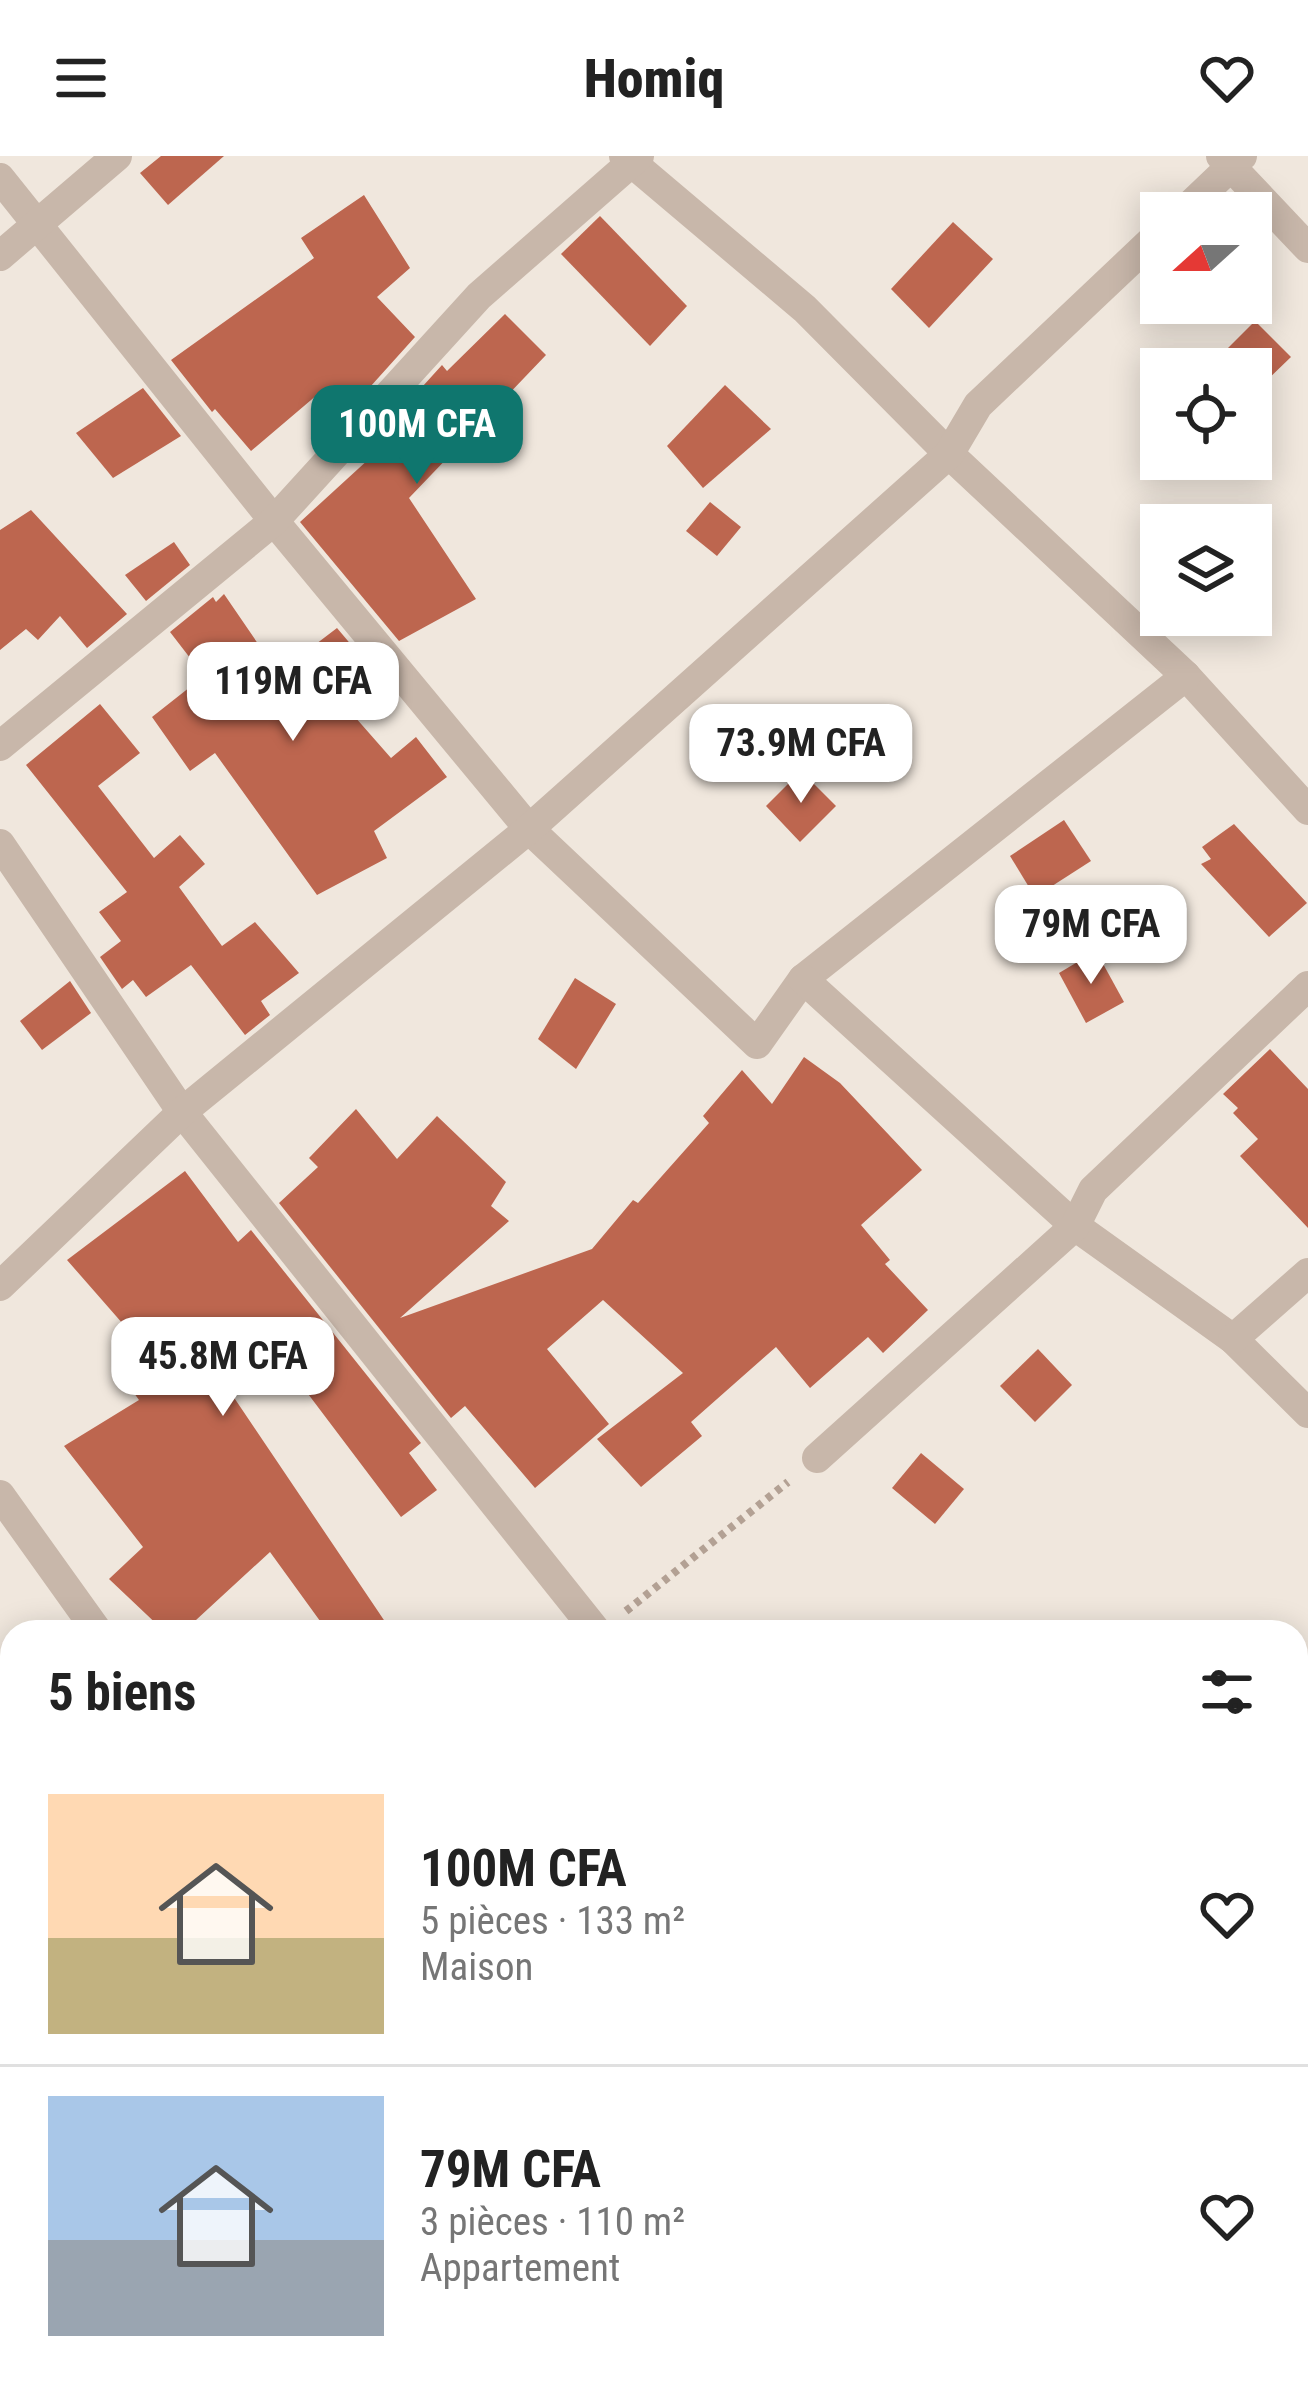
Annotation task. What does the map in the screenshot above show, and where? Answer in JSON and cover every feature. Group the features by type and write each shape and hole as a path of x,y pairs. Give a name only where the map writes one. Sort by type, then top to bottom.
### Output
{"street":[{"path":"0,256 118,156"},
{"path":"0,746 274,521 479,296 632,158 806,309 949,454 1186,676 1308,810"},
{"path":"1200,192 1231,159 1308,248"},
{"path":"0,178 274,521 529,829 757,1044 803,979 1186,676"},
{"path":"0,1286 182,1112 529,829 949,454 978,405 1140,252"},
{"path":"0,844 182,1112 604,1620"},
{"path":"803,979 1075,1226 1233,1339 1308,1413"},
{"path":"817,1458 1075,1226 1093,1190 1308,986"},
{"path":"1233,1339 1308,1273"},
{"path":"0,1496 89,1620"}],"path":[{"path":"614,1620 817,1458"}],"building":[{"path":"161,156 224,156 168,205 140,173"},
{"path":"364,195 410,268 377,297 415,337 343,417 324,389 251,451 171,360 314,258 301,238"},
{"path":"600,216 687,306 650,346 561,254"},
{"path":"953,222 993,259 929,328 891,289"},
{"path":"505,314 546,355 409,498 476,599 399,641 300,522 370,458 365,450 442,365 447,371"},
{"path":"1252,324 1258,324 1291,357 1272,375 1272,348 1228,348"},
{"path":"725,385 771,429 703,488 667,446"},
{"path":"143,388 181,436 113,478 76,433"},
{"path":"710,502 741,527 717,556 686,531"},
{"path":"31,510 127,614 87,648 60,616 38,640 26,629 0,650 0,530"},
{"path":"174,542 190,565 146,601 125,575"},
{"path":"224,594 278,673 337,628 364,660 360,662 364,668 333,692 391,758 416,737 447,777 374,831 387,858 317,895 215,753 190,771 152,717 204,676 170,632 213,597 216,602"},
{"path":"100,704 140,753 98,786 154,858 180,835 205,864 179,887 222,946 255,922 299,973 261,1001 270,1015 245,1035 191,965 146,997 133,980 122,989 100,957 121,941 99,912 127,892 26,765"},
{"path":"801,771 836,806 800,842 766,806"},
{"path":"1064,820 1091,861 1035,897 1010,856"},
{"path":"1234,824 1307,903 1269,937 1201,864 1211,859 1202,847"},
{"path":"1096,951 1124,1002 1086,1023 1059,973"},
{"path":"575,978 616,1004 576,1069 538,1039"},
{"path":"70,981 91,1013 42,1050 20,1021"},
{"path":"1270,1049 1308,1089 1308,1228 1240,1156 1258,1139 1233,1113 1238,1108 1223,1094"},
{"path":"804,1057 840,1083 922,1170 861,1225 890,1260 885,1264 928,1310 883,1353 868,1337 810,1388 776,1347 691,1422 702,1436 641,1487 597,1439 683,1373 603,1300 547,1349 609,1424 535,1488 465,1406 451,1418 279,1203 318,1167 309,1158 356,1109 397,1159 437,1116 506,1182 491,1206 509,1221 400,1318 592,1249 709,1123 703,1116 742,1070 772,1104"},
{"path":"185,1171 238,1242 251,1230 421,1443 409,1453 437,1490 401,1517 256,1325 208,1359 384,1620 319,1620 270,1552 196,1620 152,1620 109,1579 143,1547 64,1446 139,1400 116,1368 144,1348 67,1260"},
{"path":"1038,1349 1072,1385 1035,1422 1000,1386"},
{"path":"921,1453 964,1489 935,1524 892,1488"}]}
